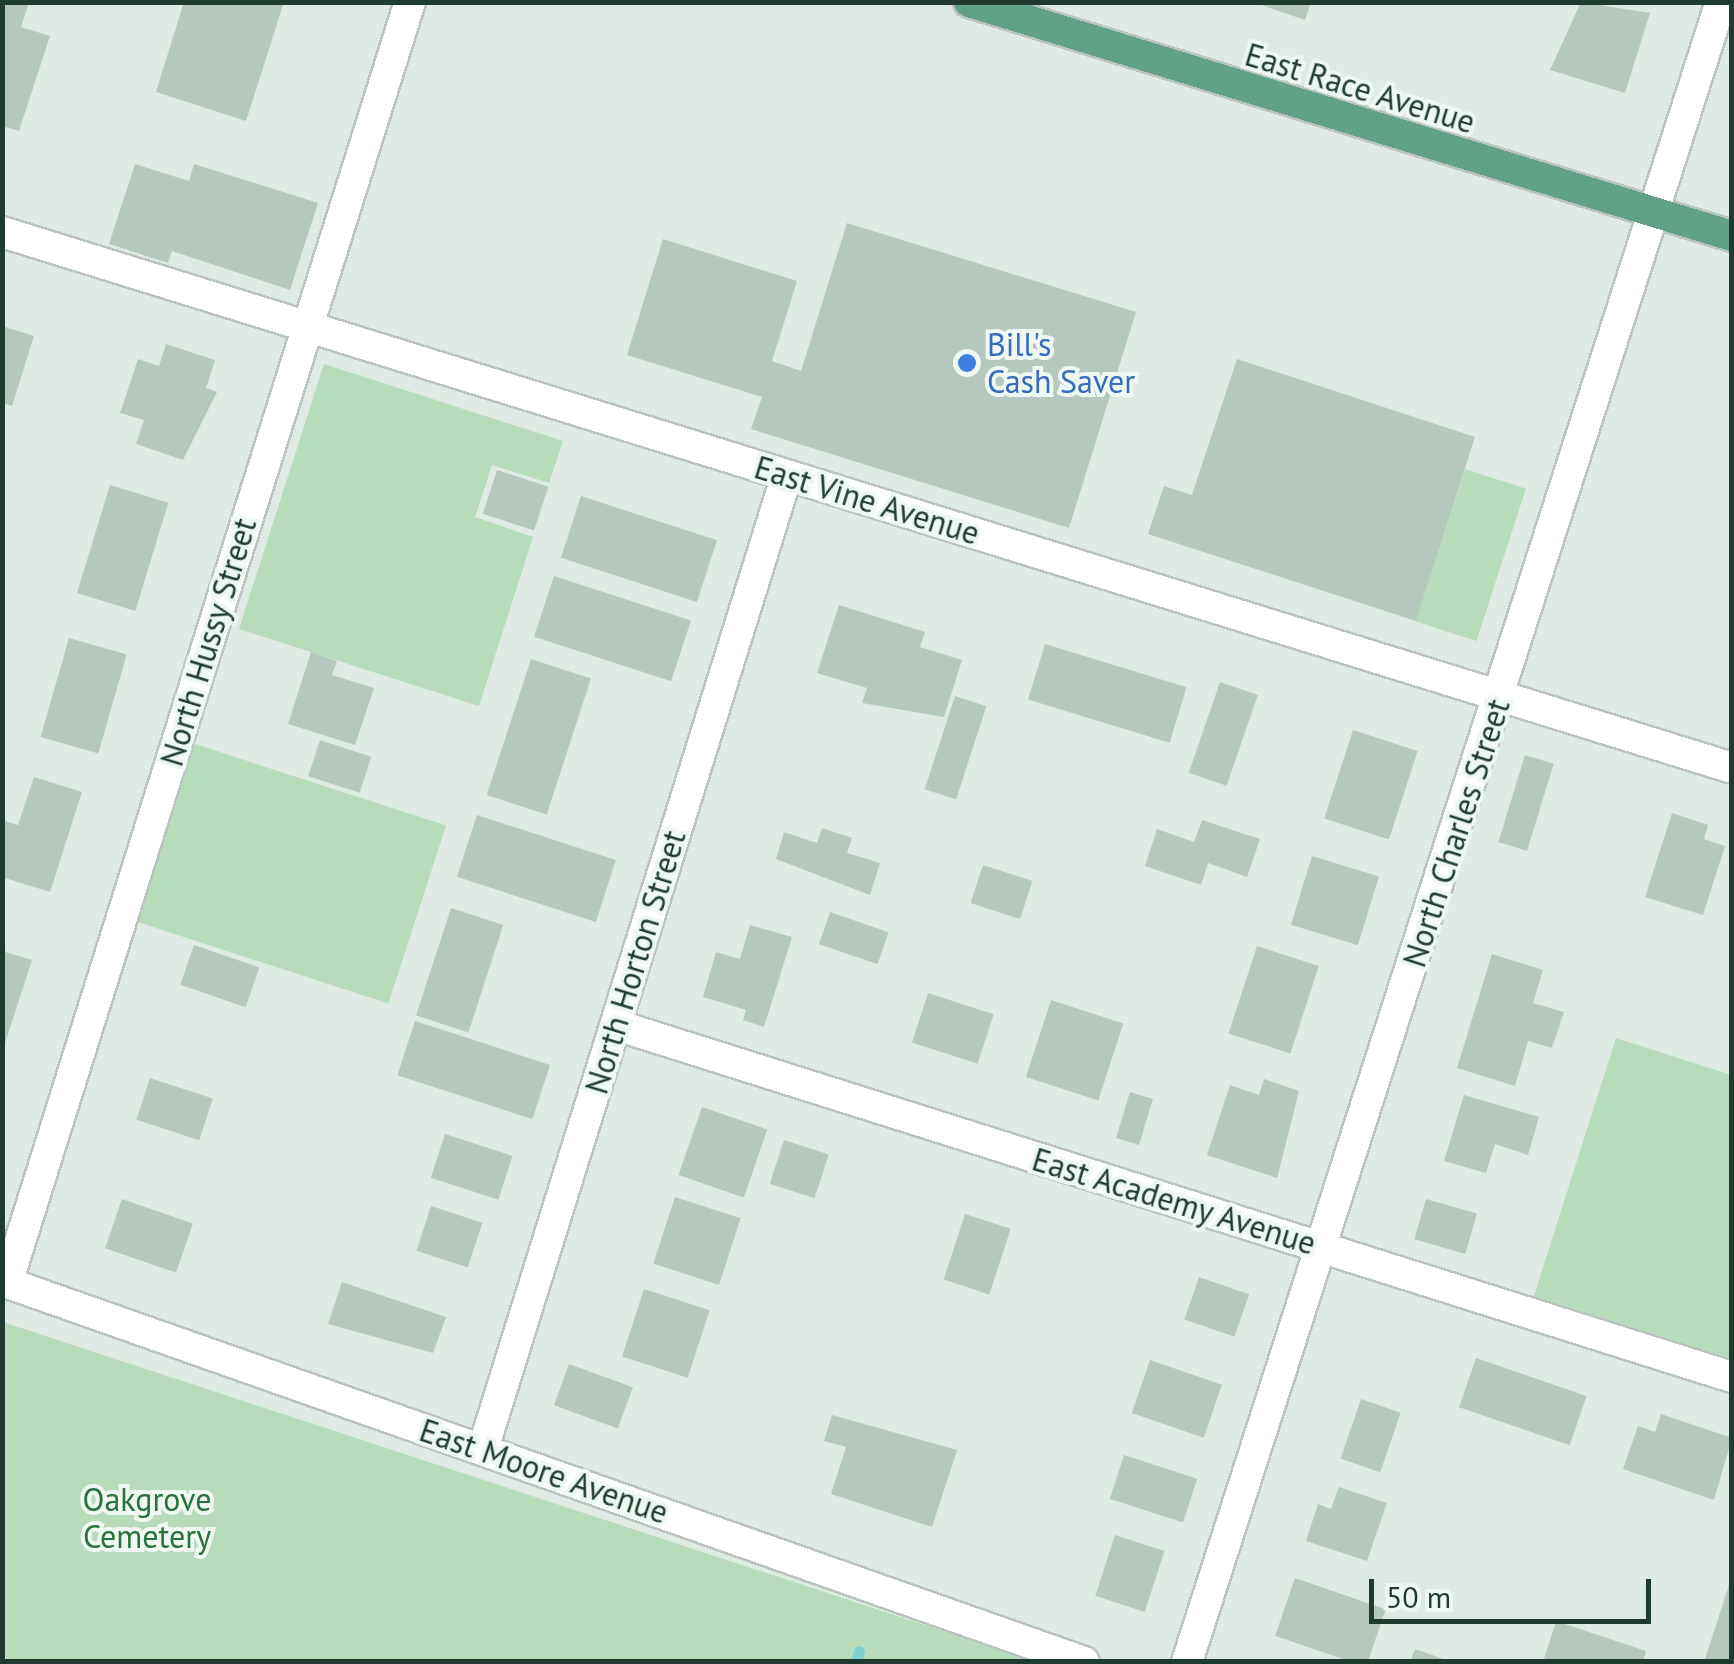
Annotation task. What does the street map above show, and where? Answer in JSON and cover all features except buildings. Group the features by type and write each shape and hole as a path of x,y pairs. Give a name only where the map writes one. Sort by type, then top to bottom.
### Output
{"main road":[{"name":"East Race Avenue","path":"969,2 1652,215 1732,236"}],"street":[{"name":"North Hussy Street","path":"5,1282 410,2"},
{"name":"North Charles Street","path":"1187,1662 1501,696 1720,2"},
{"name":"East Vine Avenue","path":"2,232 1732,768"},
{"name":"North Horton Street","path":"483,1450 787,475"},
{"name":"East Academy Avenue","path":"616,1025 1732,1377"},
{"name":"East Moore Avenue","path":"5,1282 1084,1662"}],"green space":[{"path":"324,364 563,441 549,483 492,465 475,517 533,537 479,706 239,629"},
{"path":"1465,469 1526,489 1476,641 1416,621"},
{"path":"195,744 446,826 388,1003 137,922"},
{"path":"1616,1038 1731,1075 1731,1362 1533,1299"},
{"name":"Oakgrove Cemetery","path":"3,1322 1034,1661 3,1661"}],"waterway":[{"path":"856,1662 859,1651"}],"place":[{"name":"Bill's Cash Saver","path":"967,363"}]}
